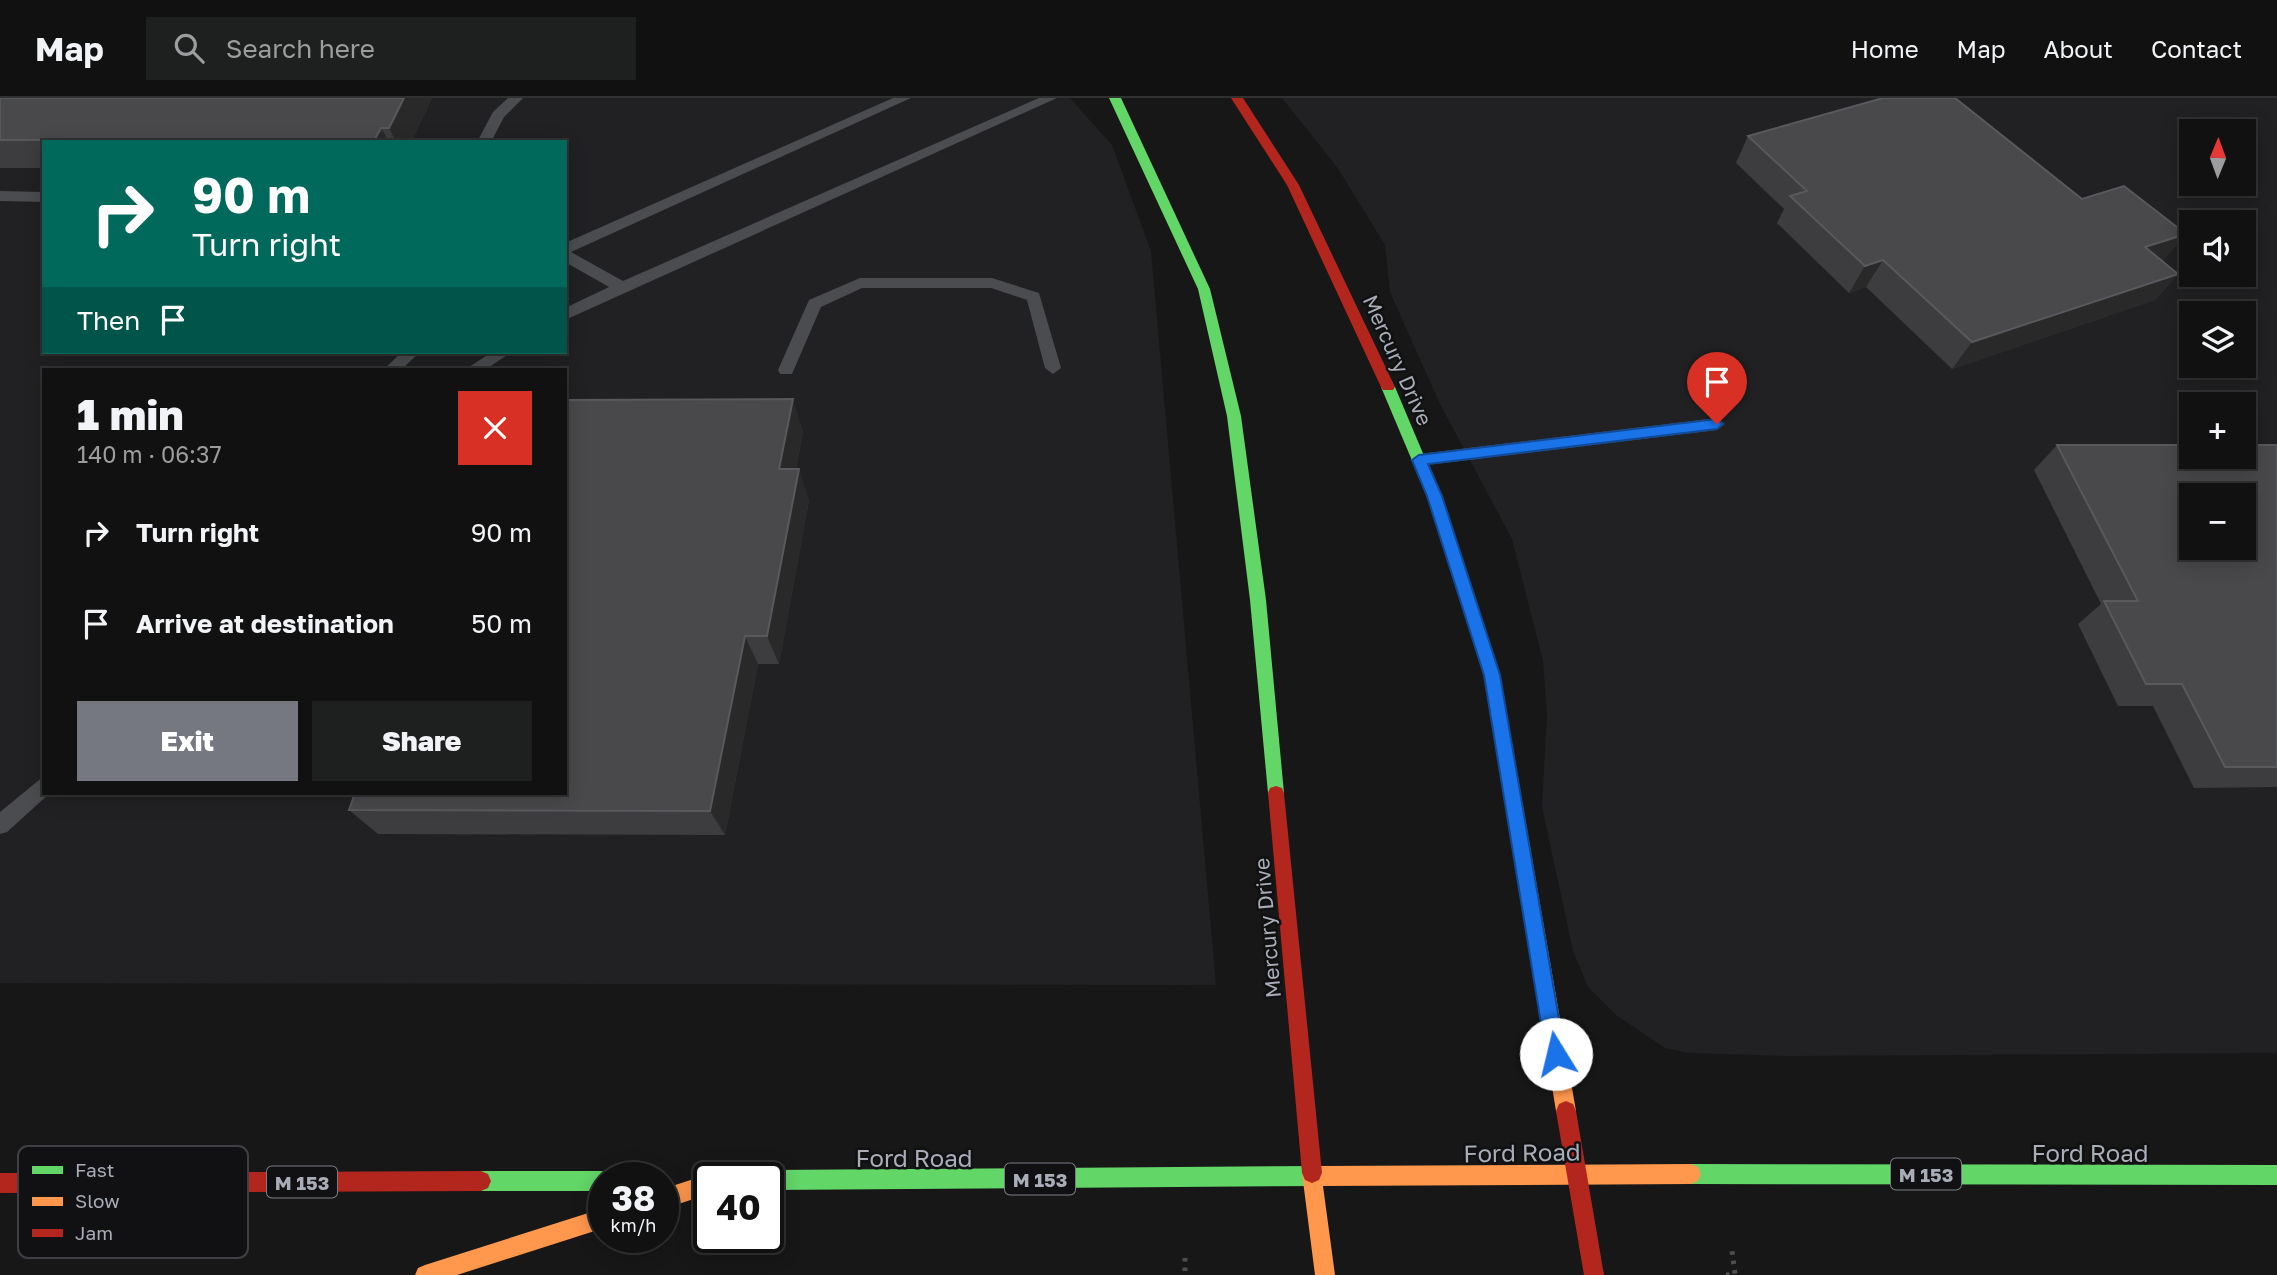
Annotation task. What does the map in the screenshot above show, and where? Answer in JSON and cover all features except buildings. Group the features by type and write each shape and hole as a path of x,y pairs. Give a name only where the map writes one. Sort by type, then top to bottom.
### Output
{"street":[{"name":"Mercury Drive","path":"1115,98 1205,289 1234,416 1258,600 1312,1177 1325,1275"},
{"name":"Mercury Drive","path":"1237,98 1293,185 1369,341 1434,496 1492,675 1594,1275"},
{"name":"Ford Road","path":"784,1180 1575,1174 2277,1175"},
{"name":"M 153","path":"248,1182 588,1181"},
{"name":"M 153","path":"0,1183 18,1183"},
{"path":"425,1275 588,1223"}],"lane":[{"path":"485,140 498,115 516,98"},
{"path":"567,248 904,98"},
{"path":"567,314 622,287 1050,98"},
{"path":"0,196 42,197"},
{"path":"567,256 622,287"},
{"path":"786,370 815,304 860,283 992,283 1034,297 1053,368"},
{"path":"393,368 410,354"},
{"path":"476,368 500,354"},
{"path":"1419,460 1717,424"},
{"path":"0,825 42,787"}],"path":[{"path":"1726,1275 1734,1274 1732,1251"},
{"path":"1185,1258 1185,1275"}],"shaded area":[{"path":"0,98 1070,98 1112,145 1151,251 1216,985 0,983"},
{"path":"1282,98 2277,98 2277,1053 1785,1056 1688,1053 1665,1048 1616,1015 1588,987 1573,951 1542,807 1547,713 1543,661 1512,539 1440,404 1390,292 1385,245 1337,167"}],"traffic: fast":[{"path":"1115,98 1204,289 1234,416 1258,600 1276,793"},
{"path":"1388,387 1434,496 1492,675 1506,755"},
{"path":"1691,1174 2277,1175"},
{"path":"784,1180 1319,1176"},
{"path":"481,1181 588,1181"}],"traffic: slow":[{"path":"1506,755 1566,1111"},
{"path":"1312,1173 1325,1275"},
{"path":"1319,1176 1691,1174"},
{"path":"679,1194 693,1189"},
{"path":"425,1275 588,1223"}],"traffic: jam":[{"path":"1237,98 1293,185 1388,387"},
{"path":"1276,793 1312,1173"},
{"path":"1566,1111 1594,1275"},
{"path":"248,1182 481,1181"},
{"path":"0,1183 18,1183"}],"route":[{"path":"1556,1054 1492,675 1434,496 1419,460 1717,424"}]}
